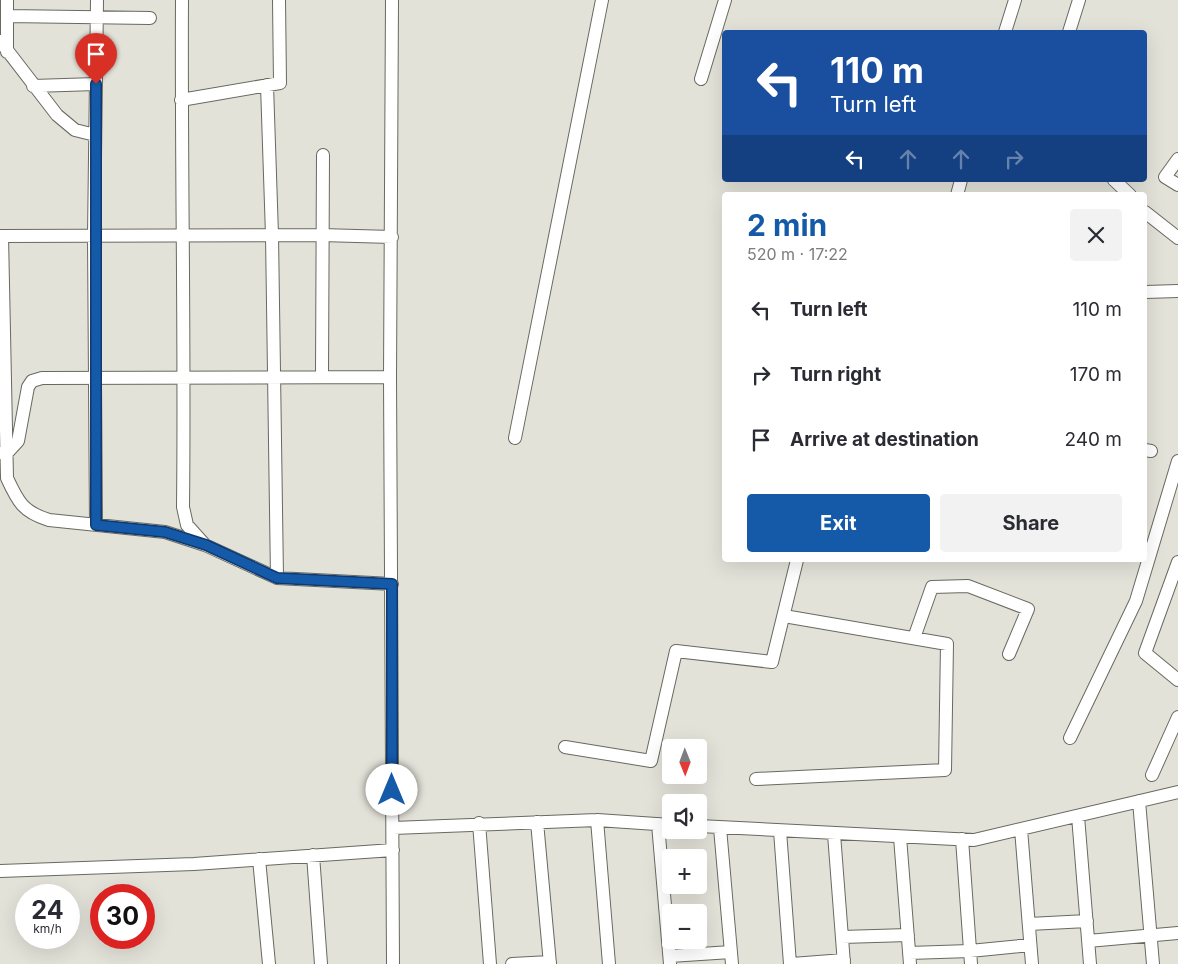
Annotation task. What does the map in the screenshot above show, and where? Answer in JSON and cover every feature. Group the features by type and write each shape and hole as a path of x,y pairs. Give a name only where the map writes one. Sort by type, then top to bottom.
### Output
{"street":[{"path":"7,0 7,53"},
{"path":"96,525 94,236 97,0"},
{"path":"182,0 181,236 185,379 182,507 187,524 206,545"},
{"path":"181,100 280,83 279,0"},
{"path":"392,0 390,377 393,964"},
{"path":"515,438 602,0"},
{"path":"701,79 725,0"},
{"path":"1006,30 1015,0"},
{"path":"1069,30 1079,0"},
{"path":"7,16 150,18"},
{"path":"0,41 7,53 57,115 75,130 95,135"},
{"path":"33,86 96,84"},
{"path":"267,85 272,235 277,578"},
{"path":"322,155 322,375"},
{"path":"1178,159 1166,177 1178,185"},
{"path":"1116,182 1127,192"},
{"path":"1147,214 1178,238"},
{"path":"392,237 321,235 1,236 3,453 7,478 17,500 32,514 49,520 165,532 206,545 277,578 392,584"},
{"path":"1147,292 1178,291"},
{"path":"3,453 18,441 24,397 32,381 42,378 185,379 322,375 390,377"},
{"path":"1147,552 1150,538 1178,461"},
{"path":"565,747 651,761 676,651 772,662 797,562"},
{"path":"1070,738 1136,601 1145,562"},
{"path":"1178,562 1145,653 1178,680"},
{"path":"914,638 932,587 968,586 1028,609 1009,654"},
{"path":"756,779 945,770 947,644 784,616"},
{"path":"1152,775 1178,717"},
{"path":"707,827 974,840 1178,792"},
{"path":"1139,801 1153,964"},
{"path":"1078,816 1090,964"},
{"path":"393,828 479,823 597,820 662,824"},
{"path":"597,820 609,964"},
{"path":"512,964 550,963 536,822"},
{"path":"479,823 490,964"},
{"path":"658,824 670,960 731,958 720,828"},
{"path":"1021,829 1032,964"},
{"path":"780,831 791,964 844,962 834,834"},
{"path":"900,837 909,958 1030,945"},
{"path":"962,839 971,964"},
{"path":"0,871 194,864 393,850"},
{"path":"313,855 321,964"},
{"path":"259,859 269,964"},
{"path":"1029,924 1087,921"},
{"path":"1088,941 1178,933"},
{"path":"842,937 908,935"}],"route":[{"path":"96,84 94,236 96,525 128,526 165,532 206,545 255,570 277,578 392,584 392,790"}]}
